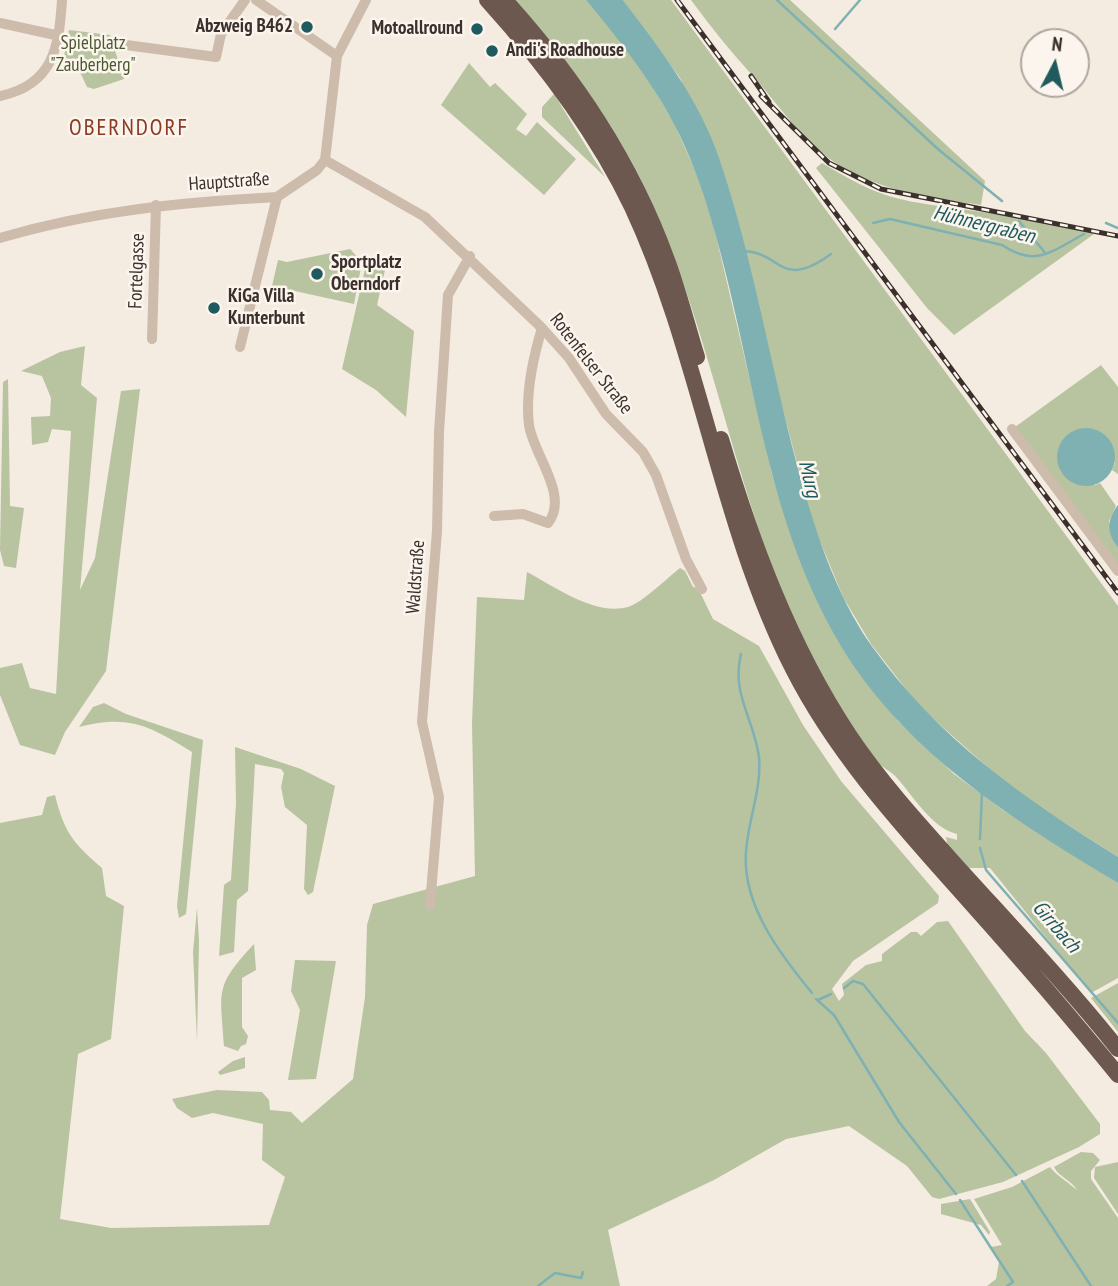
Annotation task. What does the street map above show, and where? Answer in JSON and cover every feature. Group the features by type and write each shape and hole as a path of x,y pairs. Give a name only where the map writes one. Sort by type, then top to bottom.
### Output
{"highway":[{"path":"487,0 533,50 563,90 632,207 657,267 743,548 793,670 838,743 893,816 1054,997 1118,1075"},
{"path":"505,0 575,82 613,141 642,200 668,261 767,579 809,667 849,736 911,815 1076,997 1118,1049"}],"street":[{"path":"0,96 35,82 54,59 60,36 62,0"},
{"path":"126,45 216,57 221,34 245,0"},
{"path":"256,0 337,56"},
{"path":"325,160 337,56 366,0"},
{"path":"0,23 60,36"},
{"name":"Hauptstraße","path":"0,238 156,205 278,197 317,170 325,160"},
{"name":"Rotenfelser Straße","path":"325,160 425,217 470,256 569,358 606,414 643,452 656,475 686,559 702,589"},
{"path":"240,347 278,197"},
{"name":"Fortelgasse","path":"152,339 156,205"},
{"name":"Waldstraße","path":"430,905 439,797 422,722 437,531 439,432 448,295 470,256"},
{"path":"494,516 523,514 548,523 555,509 554,491 538,457 529,425 533,356 542,328"},
{"path":"1012,429 1118,571"}],"green space":[{"path":"516,0 586,0 637,60 674,123 695,170 713,223 772,474 794,542 898,721 954,774 1003,810 1118,883 1118,978 1091,993 990,868 967,868 948,848 946,837 957,840 957,834 939,825 924,811 895,776 871,755 855,732 804,641 777,580 755,518 697,326 651,201 638,173 591,96"},
{"path":"623,0 671,0 1118,606 1118,857 1013,790 919,706 871,644 843,597 813,524 764,338 743,241 680,78"},
{"path":"691,0 790,0 985,181 981,205 899,190 867,179 836,163 797,128 728,48"},
{"name":"Spielplatz \"Zauberberg\"","path":"69,30 110,35 124,79 94,89 87,87 80,72 64,56"},
{"path":"469,63 490,87 495,83 527,114 516,129 526,136 537,122 576,159 544,195 441,105"},
{"path":"554,94 605,177 542,117 542,107"},
{"path":"822,163 860,184 890,196 917,203 1062,224 1094,234 954,335 927,308 816,168"},
{"name":"Sportplatz Oberndorf","path":"350,249 362,262 354,304 272,286 278,260 287,262"},
{"path":"368,256 380,261 378,266 385,270 377,305 414,331 406,417 376,390 342,369"},
{"path":"85,346 81,385 97,398 80,590 95,558 121,391 140,389 106,671 65,732 55,755 20,745 0,695 0,668 22,663 30,688 56,694 71,431 52,429 48,442 32,445 31,417 50,416 51,398 42,376 21,371 60,352"},
{"path":"1101,365 1118,387 1118,474 1112,470 1115,463 1071,433 1060,446 1058,462 1062,473 1095,485 1100,483 1116,506 1109,521 1118,547 1118,566 1015,427"},
{"path":"8,379 10,506 24,508 16,568 4,566 0,550 3,382"},
{"path":"680,568 685,571 693,587 698,588 713,619 759,646 803,725 841,781 939,896 938,903 853,961 832,989 839,1001 844,995 842,984 866,965 882,961 882,954 911,932 917,932 921,936 937,922 948,921 1025,1031 1046,1053 1100,1124 1100,1134 1079,1147 1003,1182 939,1199 932,1197 907,1166 849,1126 786,1139 714,1180 608,1230 620,1286 0,1286 0,823 42,815 47,797 55,795 62,819 71,836 102,868 106,896 124,906 111,1039 78,1054 60,1219 111,1228 269,1225 285,1177 262,1160 263,1124 213,1113 192,1118 177,1108 172,1099 217,1090 262,1092 269,1100 270,1110 291,1112 302,1123 353,1079 365,997 367,925 373,904 475,876 472,723 477,597 524,600 527,572 589,604 615,609 634,605"},
{"path":"104,703 126,714 203,740 186,914 179,918 177,906 192,752 151,729 126,722 96,723 79,727 93,707"},
{"path":"235,747 301,769 335,786 313,892 308,895 304,889 307,825 285,807 281,787 284,773 281,769 255,764 248,891 237,900 234,952 219,956 224,885 231,880 236,804"},
{"path":"197,908 199,941 197,1041 193,952"},
{"path":"254,944 256,970 242,978 242,1027 248,1036 246,1044 238,1051 224,1046 222,991 232,971"},
{"path":"295,960 336,961 316,1079 288,1080 300,1010 291,991"},
{"path":"1118,983 1118,1032 1091,998"},
{"path":"245,1057 245,1068 220,1075 218,1072 233,1061"},
{"path":"1081,1152 1093,1153 1100,1160 1091,1171 1091,1179 1118,1218 1118,1286 987,1286 996,1279 999,1262 991,1247 1002,1245 974,1199 1012,1187 1050,1167 1077,1190 1054,1167"},
{"path":"1118,1162 1118,1214 1094,1178 1095,1167"},
{"path":"970,1199 990,1232 989,1235 981,1225 941,1214 941,1204"}],"water":[{"name":"Murg","path":"586,0 623,0 690,95 711,136 742,234 787,427 811,512 836,581 858,625 897,679 953,738 1048,812 1118,857 1118,883 1014,817 948,768 889,711 863,679 827,622 800,561 779,497 716,235 695,171 662,102"},
{"path":"1086,428 1107,436 1115,457 1107,478 1086,486 1065,478 1057,457 1065,436"},
{"path":"1118,505 1118,547 1111,536 1109,526"}],"waterway":[{"path":"777,0 939,150 1002,201"},
{"path":"835,29 860,0"},
{"name":"Hühnergraben","path":"873,223 890,219 1002,245 1014,252 1034,256 1044,255 1084,234"},
{"path":"1019,221 1046,254"},
{"name":"Hühnergraben","path":"1106,223 1118,228"},
{"name":"Hühnergraben","path":"743,251 756,253 791,270 814,265 831,254"},
{"path":"741,654 741,694 759,757 759,780 749,828 746,872 750,891 766,928 812,993"},
{"name":"Girrbach","path":"980,839 982,793"},
{"name":"Girrbach","path":"980,848 986,870 1118,1023"},
{"path":"844,988 853,981 863,984 1016,1175"},
{"path":"818,1000 831,994"},
{"path":"816,999 834,1015 899,1122 956,1194"},
{"path":"1022,1181 1091,1286"},
{"path":"960,1200 1013,1282 1007,1286"},
{"path":"538,1286 555,1273 581,1278 583,1272"}],"railway":[{"path":"677,0 1118,593"},
{"path":"751,76 769,102"},
{"path":"761,96 829,163 881,189 1118,236"}],"place":[{"name":"Abzweig B462","path":"307,27"},
{"name":"Motoallround","path":"477,29"},
{"name":"Andi's Roadhouse","path":"492,51"},
{"name":"Sportplatz Oberndorf","path":"317,274"},
{"name":"KiGa Villa Kunterbunt","path":"214,308"}],"district":[{"name":"OBERNDORF","path":"129,128"}]}
